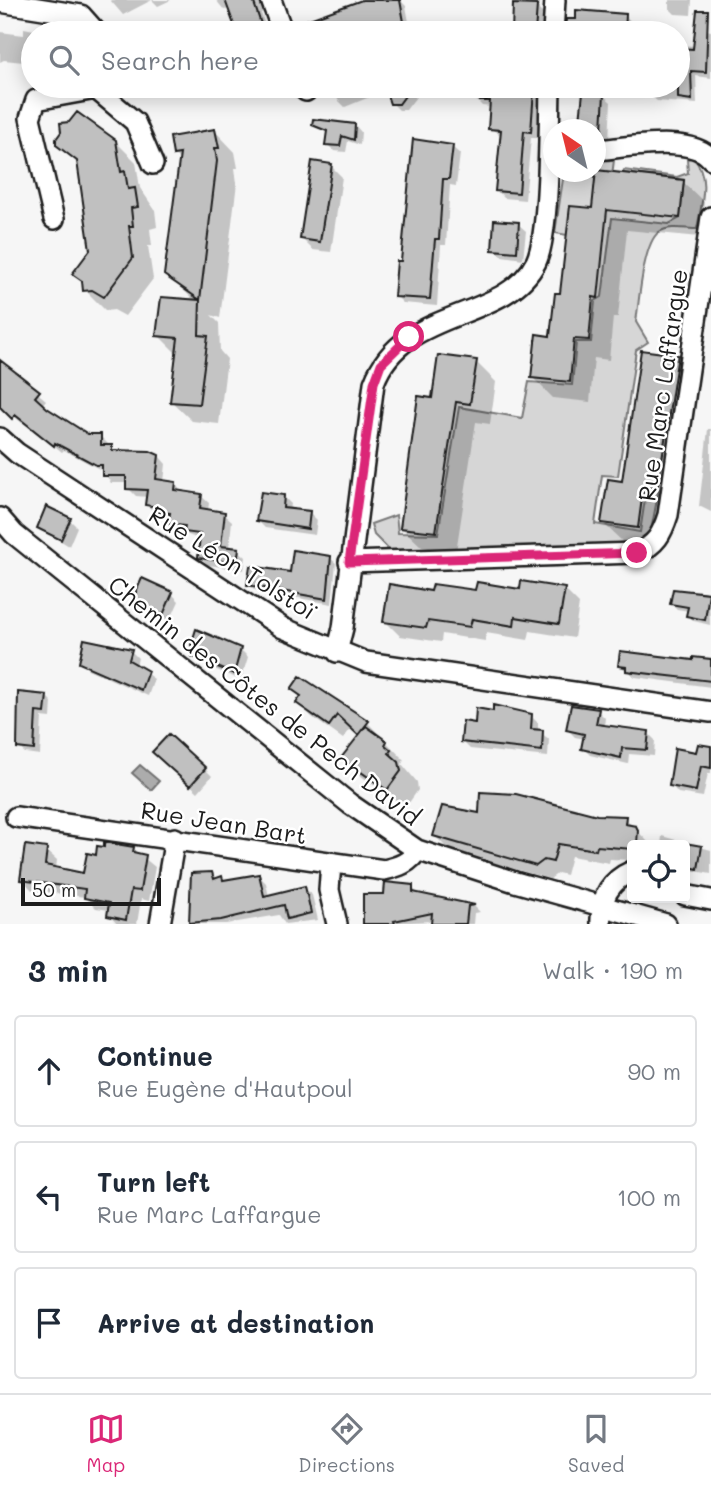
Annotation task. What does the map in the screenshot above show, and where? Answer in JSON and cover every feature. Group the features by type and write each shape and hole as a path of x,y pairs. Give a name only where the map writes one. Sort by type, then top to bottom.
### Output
{"street":[{"path":"271,0 279,21"},
{"path":"554,21 555,0"},
{"path":"0,2 81,15 86,21"},
{"path":"46,98 36,100 30,118 54,219"},
{"path":"108,98 135,122 153,164"},
{"path":"551,98 551,119"},
{"path":"606,149 681,144 698,147 711,159"},
{"path":"337,652 343,628 349,562 374,383 381,364 409,337 502,294 522,280 536,261 543,234 547,182"},
{"name":"Rue Marc Laffargue","path":"349,562 637,553 652,547 663,532 668,515 711,217"},
{"name":"Rue Léon Tolstoï","path":"0,438 17,453 284,628 337,652 366,662 711,712"},
{"name":"Chemin des Côtes de Pech David","path":"0,518 14,534 350,804 417,850 601,915 666,924"},
{"name":"Rue Jean Bart","path":"16,817 384,870 410,860 417,850"},
{"path":"160,924 175,838"},
{"path":"331,863 329,890 337,924"},
{"path":"601,915 617,877 627,873"},
{"path":"690,896 711,900"}],"shaded area":[{"path":"693,158 699,165 703,182 697,229 663,230 654,238 649,248 636,322 648,342 636,350 618,476 602,475 595,524 640,532 647,486 659,489 651,531 637,541 578,547 389,550 374,535 371,524 396,515 398,533 438,534 459,407 522,418 529,382 572,385 576,342 591,342 595,301 602,297 612,218 669,224 680,218 684,180 623,173 624,170 677,177 688,173 687,159"},
{"path":"606,160 614,160 604,191 567,235 555,233 563,182 606,182"},
{"path":"140,765 159,781 151,790 132,773"}],"building":[{"path":"225,0 253,0 260,21 233,21"},
{"path":"362,0 400,0 404,21 304,21"},
{"path":"513,4 537,5 536,21 512,21"},
{"path":"576,10 626,14 626,21 566,21 576,19"},
{"path":"697,10 708,10 706,72 691,71 692,100 678,98 690,98 690,49 693,49"},
{"path":"388,98 403,98 399,104 390,104"},
{"path":"480,98 533,98 531,132 524,131 519,193 495,191 501,130 488,129 490,101 480,101"},
{"path":"582,98 604,98 603,119 580,119"},
{"path":"77,112 116,140 121,172 125,171 128,189 135,188 138,207 131,208 133,226 129,226 133,258 104,297 92,290 83,291 82,281 72,274 90,250 77,161 56,145 56,139 61,132 60,123 69,122"},
{"path":"313,119 355,124 354,140 342,136 340,146 325,145 327,131 312,125"},
{"path":"215,129 219,148 215,148 217,161 200,300 164,275 180,154 173,155 170,137"},
{"path":"413,139 453,145 449,179 443,179 439,239 435,239 430,299 394,297 397,261 401,261"},
{"path":"312,161 332,164 320,242 300,239"},
{"path":"606,171 684,180 680,218 607,210 598,298 593,297 589,340 574,339 570,382 531,378 536,334 550,336 555,293 560,293 570,206 592,208 595,182 606,182"},
{"path":"494,220 519,222 517,252 492,250"},
{"path":"161,297 200,300 199,335 208,336 199,404 170,402 178,338 156,336"},
{"path":"641,350 678,355 658,485 644,483 638,528 601,523 608,479 622,481"},
{"path":"438,355 477,360 470,404 456,402 436,532 400,528 418,396 432,398"},
{"path":"0,360 40,391 35,397 47,408 88,434 101,434 101,445 112,445 112,450 150,451 159,455 156,479 176,482 175,490 202,494 200,508 225,512 221,546 239,548 237,563 198,558 200,534 184,532 185,526 168,524 170,513 157,512 158,507 145,505 147,490 126,489 126,476 102,476 102,465 96,465 55,443 54,446 15,415 12,419 0,407"},
{"path":"261,492 284,495 283,508 310,511 308,529 256,521"},
{"path":"46,506 71,518 61,540 37,528"},
{"path":"293,550 331,556 327,599 247,585 250,566 290,572"},
{"path":"142,578 173,592 163,615 132,601"},
{"path":"521,581 565,588 559,624 515,617 514,626 472,619 470,627 428,621 426,628 383,622 389,584 431,591 433,584 475,590 477,582 520,589"},
{"path":"673,589 709,593 705,620 686,616 688,607 670,604"},
{"path":"196,629 241,648 234,674 191,656"},
{"path":"84,639 132,649 129,660 148,671 141,690 79,663"},
{"path":"620,651 693,660 693,657 711,659 711,681 626,671 626,667 618,666"},
{"path":"300,676 369,721 358,735 337,715 329,726 296,703 301,696 291,689"},
{"path":"18,692 47,695 45,713 36,712 34,750 17,748"},
{"path":"493,705 532,714 531,729 543,730 542,751 461,742 463,721 475,723 476,708 493,711"},
{"path":"571,705 599,709 596,724 649,731 647,750 622,748 621,758 581,749 584,734 566,730"},
{"path":"366,726 387,741 385,745 391,750 389,753 399,762 401,771 387,790 341,758"},
{"path":"169,734 206,768 190,786 152,752"},
{"path":"698,744 711,746 711,768 701,766 696,791 669,786 675,748 696,752"},
{"path":"480,792 516,794 597,815 626,816 625,824 636,826 638,830 637,840 627,840 627,849 597,846 596,850 558,844 553,862 544,860 536,866 433,836 442,806 479,813"},
{"path":"104,842 134,847 133,852 146,855 140,891 131,890 126,920 107,916 109,903 84,898 85,889 20,880 25,845 47,848 45,865 83,873 87,853 96,855 97,846 104,847"},
{"path":"690,844 702,846 698,869 690,867"},
{"path":"212,872 214,879 222,876 223,880 259,874 264,896 305,886 311,913 287,919 284,905 221,920 189,923 191,873"},
{"path":"385,882 413,885 413,892 475,905 468,906 466,924 431,924 432,913 394,921 395,924 363,924 363,894 384,894"}],"route":[{"path":"409,337 391,351 381,364 374,383 349,562 637,553"}]}
